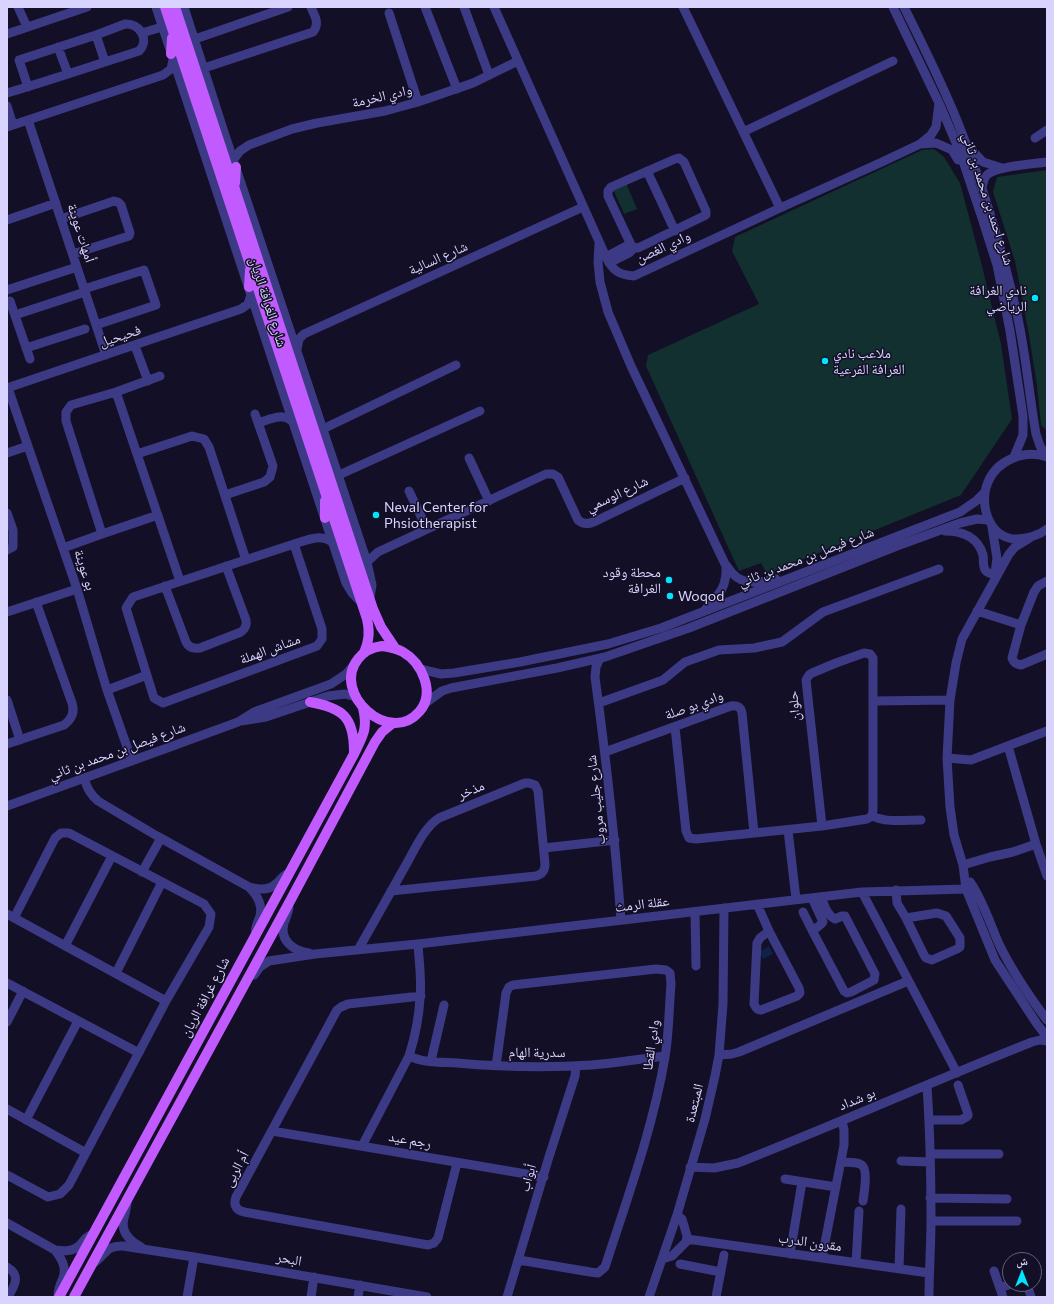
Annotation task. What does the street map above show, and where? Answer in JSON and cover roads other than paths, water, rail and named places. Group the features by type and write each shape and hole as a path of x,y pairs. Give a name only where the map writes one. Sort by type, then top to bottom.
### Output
{"main road":[{"name":"شارع الغرافة الريان","path":"165,7 326,495 365,600 395,648"},
{"name":"شارع الغرافة الريان","path":"175,7 295,371 365,600 370,632 369,640 364,653"},
{"path":"172,57 173,32"},
{"path":"181,84 196,104"},
{"path":"212,121 224,132"},
{"path":"235,163 235,189"},
{"path":"250,266 250,291"},
{"path":"274,307 289,326"},
{"path":"259,318 274,336"},
{"path":"295,371 298,353"},
{"path":"326,495 326,521"},
{"path":"378,647 395,648 411,658 420,669 425,681 426,694 423,708 416,715 403,722 393,723 377,718 363,708 356,697 351,678 356,663 364,653 378,647"},
{"path":"310,702 334,708 344,716 349,722 353,731 354,754"},
{"name":"شارع غرافة الريان","path":"59,1297 354,754 366,726 363,708"},
{"name":"شارع غرافة الريان","path":"74,1297 375,742 382,732 393,723"}],"street":[{"path":"18,7 27,27"},
{"path":"7,34 87,7"},
{"name":"شارع الغرافة الريان","path":"156,7 348,586 365,600 371,579 367,562 224,132 195,39 188,8"},
{"path":"195,39 288,7"},
{"path":"204,68 313,32 317,27 317,22 311,7"},
{"path":"425,7 457,89"},
{"path":"464,7 489,75"},
{"name":"وادي الغصن","path":"494,7 607,260 611,268 623,275 634,276 920,144 931,135 936,127 939,103"},
{"path":"683,7 780,208"},
{"name":"شارع احمد بن محمد بن ثاني","path":"893,7 939,103 993,222 1017,316 1036,434 1046,457"},
{"name":"شارع احمد بن محمد بن ثاني","path":"904,7 944,90 966,145 998,270 1005,302 1023,416 1023,429 1014,457"},
{"path":"389,13 418,102"},
{"path":"7,94 139,51 143,47 144,40 142,33 137,26 125,24 19,60 28,87"},
{"path":"142,33 162,27"},
{"path":"96,35 105,62"},
{"path":"58,47 68,74"},
{"path":"163,75 170,69 172,57"},
{"name":"وادي الخرمة","path":"235,163 240,151 248,145 304,126 371,114 418,102 457,89 518,61"},
{"path":"743,132 893,61"},
{"path":"7,106 10,126 163,75 173,75 181,84"},
{"name":"أمهات عوينة","path":"28,120 106,355"},
{"path":"1035,138 1047,130"},
{"name":"وادي الخرمة","path":"228,142 238,145 248,145"},
{"name":"وادي الغصن","path":"920,144 936,143 952,150 978,189"},
{"path":"966,145 983,162 1002,168"},
{"path":"677,158 681,159 684,162 707,214 704,217 675,231 638,248 632,246 608,196 608,191 611,187 647,171 677,158"},
{"path":"978,189 986,176 991,172 1002,168 1047,162"},
{"path":"647,171 675,231"},
{"path":"61,219 114,202 118,202 121,205 130,233 129,236 73,254"},
{"path":"7,220 56,203"},
{"name":"شارع السالية","path":"304,334 583,207"},
{"path":"599,242 599,272 602,291 608,312 631,366 725,564 733,575 742,580 754,582 768,581 808,571"},
{"path":"607,260 629,253 632,246"},
{"path":"7,290 77,267"},
{"path":"15,315 144,270 156,305 96,325"},
{"path":"241,309 248,304 250,291"},
{"path":"10,301 30,359"},
{"path":"241,309 252,310 259,318"},
{"name":"فحيحيل","path":"8,388 241,309"},
{"path":"289,326 298,333 304,334"},
{"path":"26,348 85,329"},
{"path":"298,353 299,339 304,334"},
{"path":"135,346 148,381"},
{"path":"323,429 456,365"},
{"path":"102,534 66,422 66,412 71,405 116,392 160,376"},
{"name":"بو عوينة","path":"8,388 77,589 107,690 132,761"},
{"path":"116,392 180,582"},
{"path":"278,416 284,411 287,402"},
{"path":"339,475 480,411"},
{"path":"225,495 264,482 270,477 273,466 256,419 278,416 288,418 293,422"},
{"path":"137,454 192,436 204,439 210,447 246,560"},
{"path":"7,453 28,446"},
{"path":"994,579 996,558 985,505 985,492 988,482 995,470 1003,463 1014,457 1032,454 1046,457"},
{"path":"469,458 489,501"},
{"name":"شارع الوسمي","path":"367,562 378,552 550,474 558,477 578,520 587,524 596,522 685,478"},
{"path":"409,491 428,529"},
{"name":"شارع فيصل بن محمد بن ثاني","path":"420,669 441,674 514,663 608,644 661,628 960,512 976,501 985,492"},
{"path":"7,513 13,530 13,548 7,550"},
{"path":"63,548 158,515"},
{"name":"شارع فيصل بن محمد بن ثاني","path":"424,704 442,691 462,685 600,658 689,628 940,530 972,520 990,524"},
{"path":"318,537 324,531 326,521"},
{"path":"990,524 1000,534 1007,538 1030,538"},
{"path":"1047,529 1012,550 994,579 962,639 956,663 950,700 947,758 950,807 954,835 963,869 995,960 1047,1037"},
{"path":"940,530 957,531 973,539 980,547 986,571 994,579"},
{"path":"318,537 326,538 333,543"},
{"name":"مشاش الهملة","path":"294,544 322,629 322,639 317,646 164,703 154,698 126,608 133,597 226,566 294,544 318,537"},
{"path":"703,612 724,586 726,576 725,564"},
{"path":"165,586 186,642 190,647 200,648 241,632 246,625 246,620 226,566"},
{"path":"599,703 662,680 685,662 719,650 754,648 782,642 823,612 939,569"},
{"path":"1047,581 1040,584 1036,589 1021,625 1012,658 1014,662 1021,665 1047,654"},
{"path":"7,612 77,589"},
{"path":"7,744 64,725 70,720 73,714 72,703 36,602"},
{"path":"977,611 1021,625"},
{"name":"حلوان","path":"822,826 806,680 812,673 867,653 873,658 874,805 872,816"},
{"name":"شارع جليب مروب","path":"600,658 596,668 595,677 606,752 621,920"},
{"name":"شارع جليب مروب","path":"584,662 595,677"},
{"name":"شارع فيصل بن محمد بن ثاني","path":"269,711 331,684 346,674 356,663"},
{"path":"107,690 147,675"},
{"name":"شارع فيصل بن محمد بن ثاني","path":"7,806 238,722 254,712 269,711 335,695 345,694 356,697"},
{"path":"7,700 20,740"},
{"path":"874,701 950,700"},
{"name":"وادي بو صلة","path":"606,752 734,705 740,708 742,714 754,833"},
{"path":"675,727 687,835 692,839 822,826 861,821 872,816 885,820 921,820"},
{"path":"947,758 971,760 1047,731"},
{"path":"1008,746 1036,844 1047,876"},
{"path":"84,778 91,795 98,801 249,887 268,889 275,885 283,876 289,873"},
{"name":"مذخر","path":"358,950 391,891 423,836 434,821 525,783 532,783 537,788 545,868 541,874 536,876 391,891"},
{"path":"788,830 796,899"},
{"path":"7,1174 48,1197 60,1194 69,1185 166,1001 209,927 211,914 204,904 69,834 62,833 55,838 10,916 166,1001"},
{"path":"142,872 161,838"},
{"path":"544,848 615,840"},
{"path":"963,869 990,857 1013,852 1036,844"},
{"path":"65,946 112,856"},
{"path":"116,973 162,882"},
{"path":"249,887 256,894 260,904 260,916 255,926 256,934"},
{"path":"970,888 1018,979 1047,1020"},
{"name":"عقلة الرمث","path":"247,979 269,961 315,954 418,944 862,892 970,888"},
{"path":"896,890 897,903 926,958 932,960 936,959 960,947 960,938 946,916 937,913 906,918"},
{"path":"862,892 957,1073"},
{"path":"803,912 844,991 847,993 851,992 874,980 876,977 875,974 843,913 842,916 836,919 832,918 816,897"},
{"path":"813,932 823,922 816,897"},
{"name":"عقلة الرمث","path":"289,903 289,909 284,926 286,939 296,950 315,954"},
{"path":"758,904 769,931 799,988 800,993 797,996 758,1010 754,1004 757,942 769,931"},
{"name":"المبتعدة","path":"650,1297 677,1215 708,1107 719,1055 723,1004 724,908"},
{"path":"695,912 696,966"},
{"path":"362,1146 409,1056 416,1031 420,996 418,944"},
{"name":"وادي القطا","path":"496,1066 506,993 509,987 513,985 656,969 669,971 671,976 671,984 665,1056 657,1094 647,1135 605,1267 598,1273 518,1260"},
{"path":"719,1055 739,1052 908,981"},
{"path":"7,983 139,1053"},
{"path":"7,1022 23,991"},
{"name":"أم الربى","path":"420,996 348,1004 337,1010 236,1197 235,1204 238,1210 244,1212 425,1246 431,1244 438,1238 457,1163"},
{"path":"431,1061 444,1005"},
{"path":"26,1120 78,1021"},
{"path":"1032,1042 1036,1035 1037,1024"},
{"name":"بو شداد","path":"690,1167 714,1168 738,1163 1032,1042 1043,1040 1047,1041"},
{"name":"سدرية الهام","path":"409,1056 431,1061 496,1066 576,1066 605,1064 665,1056"},
{"name":"أبواب","path":"507,1297 575,1076 576,1066"},
{"path":"929,1120 961,1120 968,1116 958,1085"},
{"path":"927,1086 931,1221 929,1297"},
{"path":"7,1109 86,1153"},
{"path":"822,1258 845,1138 842,1121"},
{"name":"رجم عيد","path":"272,1131 544,1177"},
{"path":"901,1161 998,1154"},
{"path":"841,1162 860,1164 864,1167 866,1172 863,1201"},
{"path":"785,1179 836,1187"},
{"path":"790,1254 802,1182"},
{"path":"930,1198 1007,1199"},
{"name":"البحر","path":"127,1200 127,1208 123,1221 124,1231 133,1243 146,1249"},
{"path":"899,1269 901,1209"},
{"path":"856,1263 859,1211"},
{"path":"662,1259 672,1256 684,1245 687,1239 682,1219 677,1215"},
{"path":"931,1221 1017,1221"},
{"path":"7,1223 55,1250 73,1250 86,1238 93,1234"},
{"name":"مقرون الدرب","path":"687,1239 929,1273"},
{"name":"البحر","path":"92,1263 114,1247 123,1246 194,1256 427,1297"},
{"path":"55,1250 63,1261 64,1270 64,1276 58,1290 59,1297"},
{"path":"716,1297 724,1255"},
{"path":"187,1297 194,1256"},
{"path":"680,1264 721,1272"},
{"path":"7,1267 14,1272 16,1277 15,1283 8,1297"},
{"path":"994,1271 1001,1292"},
{"path":"311,1297 314,1277"},
{"path":"358,1297 360,1285"}],"water":[{"path":"769,946 773,954 763,959 759,952"}],"place":[{"name":"نادي الغرافة الرياضي","path":"1035,298"},
{"name":"ملاعب نادي الغرافة الفرعية","path":"825,361"},
{"name":"Neval Center for Phsiotherapist","path":"376,515"},
{"name":"محطة وقود الغرافة","path":"669,580"},
{"name":"Woqod","path":"670,596"}]}
